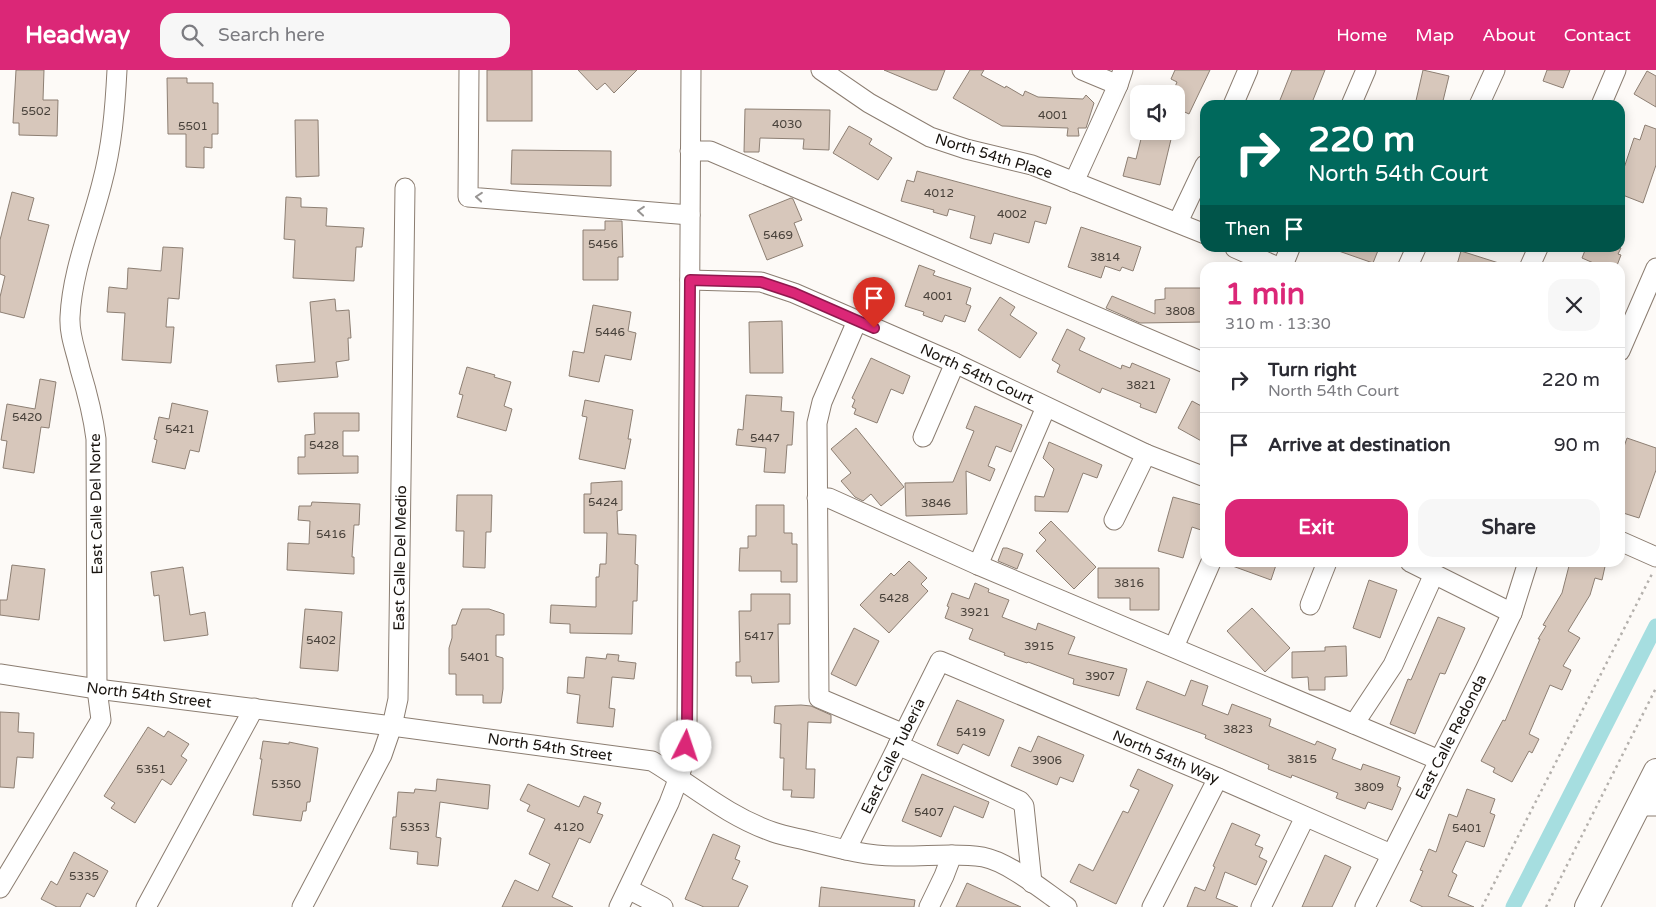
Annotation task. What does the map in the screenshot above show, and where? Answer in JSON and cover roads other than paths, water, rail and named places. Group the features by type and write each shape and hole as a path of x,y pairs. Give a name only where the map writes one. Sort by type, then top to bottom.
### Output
{"main road":[{"path":"1586,907 1648,806 1656,771"}],"street":[{"name":"East Calle Del Norte","path":"0,888 101,720 97,689 96,439 91,409 71,338 70,318 73,288 111,143 116,107 117,70"},
{"path":"469,70 468,196 690,215"},
{"path":"619,907 669,803 679,777 684,761 687,730 691,70"},
{"name":"North 54th Place","path":"821,70 868,103 930,137 966,149 1032,165 1200,232"},
{"path":"1074,182 1121,78 1082,70"},
{"path":"1235,100 1248,70"},
{"path":"1353,100 1366,70"},
{"path":"1481,100 1494,70"},
{"path":"1603,100 1616,70"},
{"path":"690,151 710,151 1200,361"},
{"path":"1178,222 1200,176"},
{"name":"East Calle Del Medio","path":"302,907 382,755 392,726 398,699 405,188"},
{"path":"1244,252 1267,262"},
{"path":"1625,339 1656,268"},
{"name":"North 54th Court","path":"690,280 761,282 794,293 955,363 1146,454 1200,475"},
{"path":"857,321 822,402 817,423 819,698 1020,801 1024,806 1040,895"},
{"path":"922,437 955,363"},
{"path":"978,565 1046,407"},
{"path":"1114,520 1146,454"},
{"path":"817,498 829,498 978,565 1440,760"},
{"path":"1625,543 1656,557"},
{"path":"1174,648 1209,567"},
{"path":"1310,605 1325,567"},
{"path":"1420,567 1512,613"},
{"name":"East Calle Redonda","path":"1365,907 1512,613 1526,567"},
{"path":"1354,724 1393,665 1434,574"},
{"name":"East Calle Tuberia","path":"846,850 940,661"},
{"name":"North 54th Way","path":"940,661 1218,778 1391,854"},
{"name":"North 54th Street","path":"0,674 97,689 652,761 679,777 698,793 729,812 772,832 846,850 894,856 983,857 1005,865 1040,895 1068,907"},
{"path":"146,907 254,708"},
{"path":"1152,907 1218,778"},
{"path":"1261,907 1305,817"},
{"path":"929,907 952,856"},
{"path":"628,889 663,907"}],"waterway":[{"path":"1513,907 1656,626"}]}
